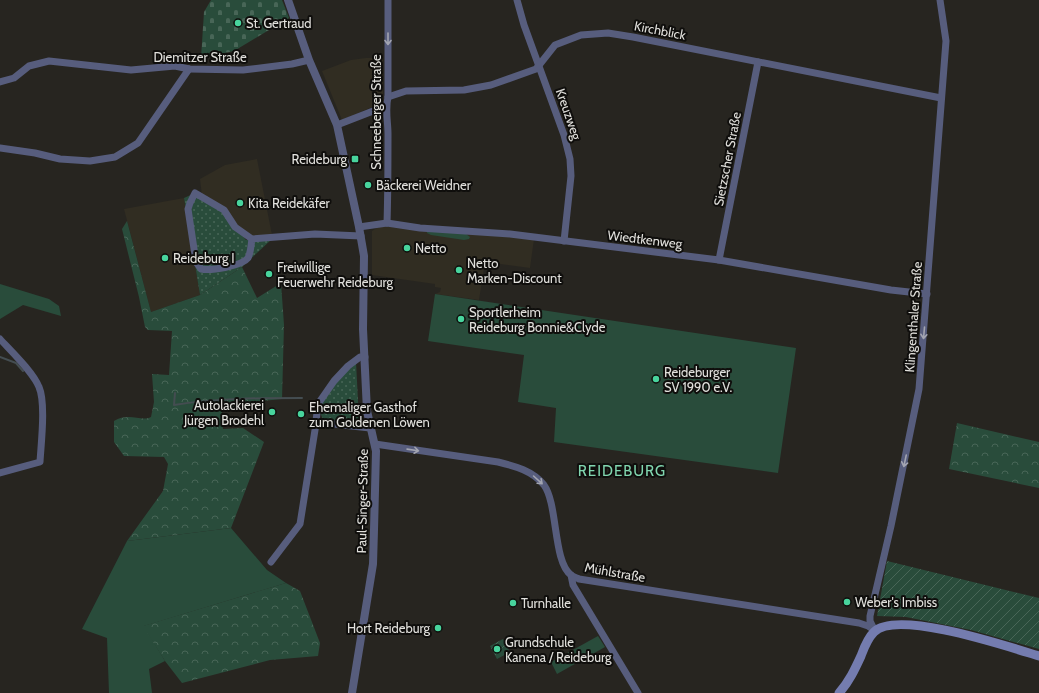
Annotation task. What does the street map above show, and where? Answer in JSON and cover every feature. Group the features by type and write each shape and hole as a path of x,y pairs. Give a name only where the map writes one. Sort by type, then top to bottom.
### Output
{"main road":[{"path":"839,693 849,680 868,640 879,628 889,625 928,628 966,635 1039,656"}],"street":[{"name":"Paul-Singer-Straße","path":"288,0 309,60 337,125 364,256 363,329 367,410 370,428 375,444 376,458 373,564 352,693"},
{"name":"Schneeberger Straße","path":"387,223 388,121 386,106 388,97 388,0"},
{"name":"Kreuzweg","path":"517,0 524,25 564,135 570,159 571,176 564,241"},
{"name":"Klingenthaler Straße","path":"867,622 870,616 891,526 919,389 946,41 940,0"},
{"name":"Kirchblick","path":"388,97 406,91 478,88 504,81 536,69 555,45 581,35 608,33 941,98"},
{"name":"Diemitzer Straße","path":"0,82 14,78 29,66 49,62 131,70 175,66 189,69 243,70 292,64 309,60"},
{"name":"Sietzscher Straße","path":"719,260 758,62"},
{"path":"0,141 3,148 60,159 90,161 114,157 138,143 189,69"},
{"path":"337,125 386,106"},
{"path":"252,239 248,256 242,262 212,270 201,269 196,262 188,209 195,193 224,210 235,227 252,239 315,234 361,236"},
{"name":"Wiedtkenweg","path":"359,227 387,223 420,228 510,234 719,260 891,290 927,294"},
{"path":"0,339 14,354 39,387 42,396 42,422 40,462 0,473"},
{"path":"271,562 300,524 318,404 324,394 348,366 360,357 364,357"},
{"path":"316,422 370,428"},
{"name":"Mühlstraße","path":"375,444 498,462 510,465 538,479 548,493 564,565 571,575 579,578 867,622 875,631"},
{"path":"571,575 573,585 638,693"}],"shaded area":[{"path":"383,58 383,98 381,103 342,120 322,71 351,60"},
{"name":"Kita Reidekäfer","path":"257,159 272,235 243,239 202,196 200,179 225,165"},
{"name":"Reideburg I","path":"184,198 200,295 151,312 124,209"},
{"path":"380,226 534,239 530,268 485,262 479,300 435,294 440,292 441,288 435,287 435,284 372,275 372,231"}],"green space":[{"path":"211,0 282,0 289,18 234,51 201,58 204,12"},
{"path":"195,193 224,210 246,240 272,239 242,267 200,295 184,198"},
{"path":"127,221 151,312 200,295 242,267 257,298 281,283 284,325 282,399 241,404 222,412 221,420 223,429 243,428 264,442 231,528 127,541 163,491 168,464 164,457 124,456 114,442 114,421 125,417 151,417 154,402 152,374 169,375 172,331 148,330 145,327 122,229"},
{"path":"427,231 466,234 470,237 469,239 464,240 431,235 427,233"},
{"path":"0,284 49,299 59,306 61,316 23,305 0,319"},
{"name":"Reideburger SV 1990 e.V.","path":"435,294 796,348 778,473 554,442 556,408 518,402 524,355 428,341"},
{"path":"356,362 359,420 357,422 323,419 321,412 325,396 337,380"},
{"path":"957,423 1039,442 1039,488 949,469"},
{"path":"231,528 267,570 286,583 144,626 165,661 149,669 152,693 109,693 107,638 82,629 127,541"},
{"path":"887,561 1039,598 1039,649 971,630 906,617 877,616"},
{"path":"286,583 300,591 320,643 318,656 270,660 182,683 165,661 143,626"},
{"path":"598,636 605,647 557,674 551,662"},
{"path":"503,639 510,652 497,659 490,646"}],"waterway":[{"path":"0,357 16,363 23,371"},
{"path":"175,393 174,405 254,398 302,398"}],"place":[{"name":"St. Gertraud","path":"238,23"},
{"name":"Reideburg","path":"355,159"},
{"name":"Bäckerei Weidner","path":"368,185"},
{"name":"Kita Reidekäfer","path":"240,203"},
{"name":"Netto","path":"407,248"},
{"name":"Reideburg I","path":"165,258"},
{"name":"Netto Marken-Discount","path":"459,270"},
{"name":"Freiwillige Feuerwehr Reideburg","path":"269,274"},
{"name":"Sportlerheim Reideburg Bonnie&Clyde","path":"461,319"},
{"name":"Reideburger SV 1990 e.V.","path":"656,379"},
{"name":"Autolackierei Jürgen Brodehl","path":"272,412"},
{"name":"Ehemaliger Gasthof zum Goldenen Löwen","path":"301,414"},
{"name":"Weber's Imbiss","path":"847,602"},
{"name":"Turnhalle","path":"513,603"},
{"name":"Hort Reideburg","path":"438,628"},
{"name":"Grundschule Kanena / Reideburg","path":"497,649"}],"district":[{"name":"REIDEBURG","path":"622,471"}]}
